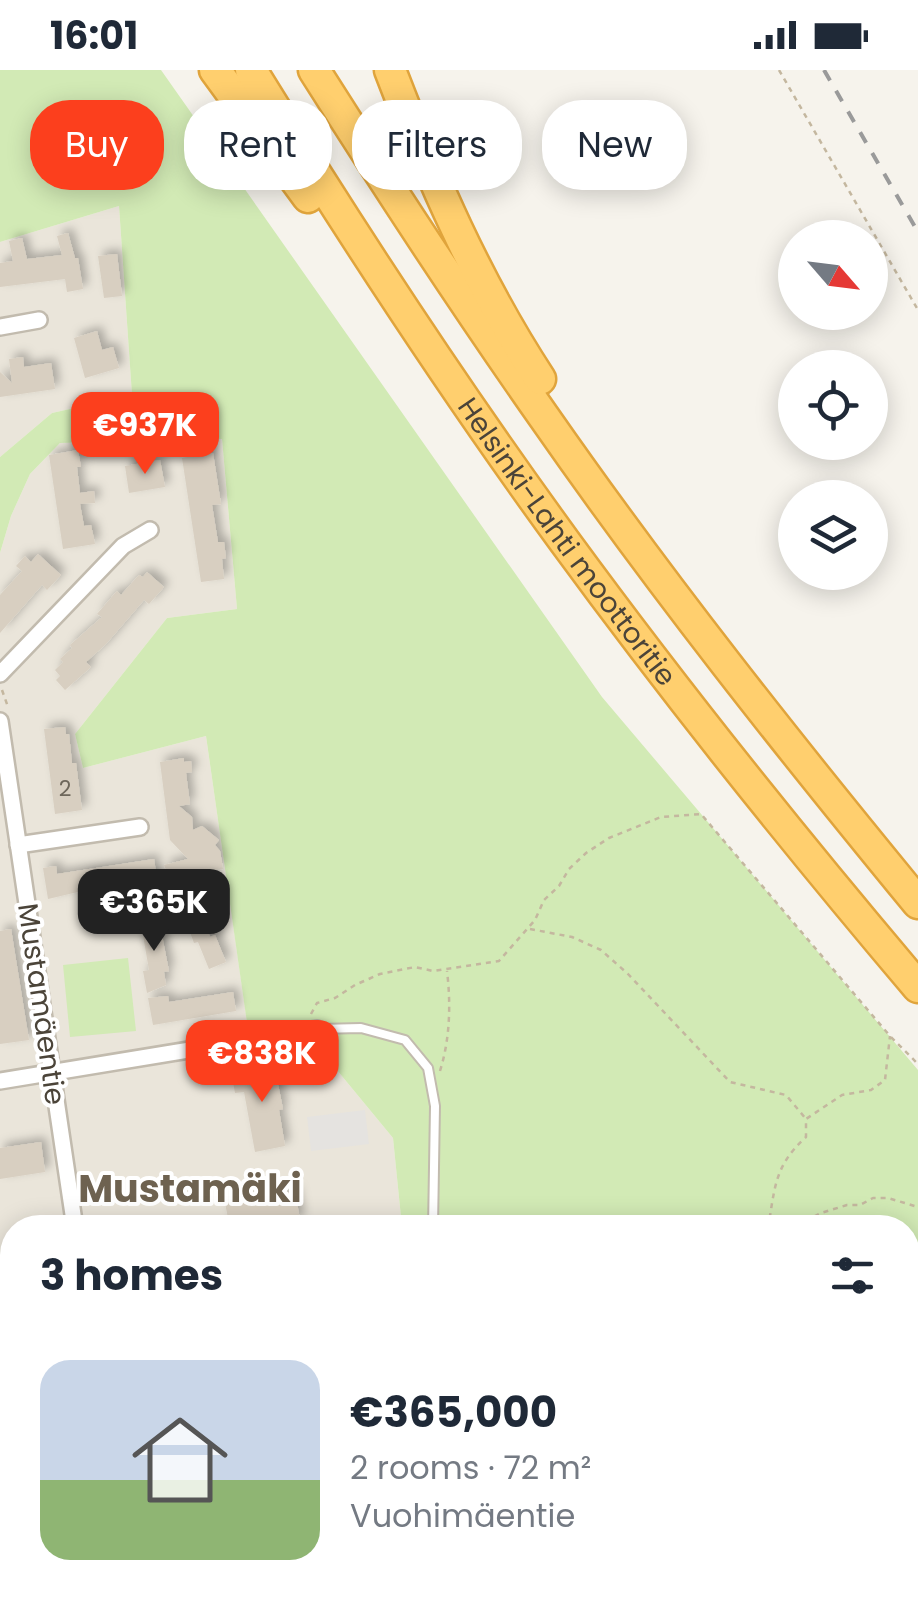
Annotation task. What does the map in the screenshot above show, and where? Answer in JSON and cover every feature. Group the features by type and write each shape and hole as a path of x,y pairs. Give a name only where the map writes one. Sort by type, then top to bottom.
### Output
{"highway":[{"path":"216,70 502,454"},
{"name":"Helsinki-Lahti moottoritie","path":"251,70 368,255 502,454 748,782 918,987"},
{"name":"Helsinki-Lahti moottoritie","path":"314,70 398,204 544,418 799,758 918,903"},
{"path":"390,70 454,227 533,368 618,496 639,549"}],"street":[{"path":"0,327 39,320"},
{"path":"0,674 123,546 150,530"},
{"name":"Mustamäentie","path":"0,721 73,1215"},
{"path":"18,844 140,827"},
{"path":"0,1080 312,1030"}],"lane":[{"path":"312,1030 361,1028 405,1040 428,1068 435,1106 434,1215"}],"path":[{"path":"779,70 918,310"},
{"path":"312,1030 306,1022 317,1002 334,998 380,974 416,967 447,969 499,961 535,920 544,900 569,869 598,846 661,817 701,814 918,1064"},
{"path":"528,929 572,938 601,950 730,1082 786,1095 806,1120 806,1138 794,1148 777,1176 770,1215"},
{"path":"431,1082 440,1071 446,1052 450,997 447,969"},
{"path":"806,1120 842,1094 871,1090 886,1080 890,1036"},
{"path":"817,1215 873,1198 918,1207"}],"shaded area":[{"path":"119,206 132,395 52,413 0,457 0,242"},
{"path":"222,439 237,609 167,618 75,734 83,768 206,736 251,1050 313,1041 393,1138 401,1215 0,1215 0,553 30,474 60,443"},
{"path":"365,1110 369,1144 311,1151 307,1117"}],"green space":[{"path":"0,70 161,70 184,103 184,190 245,190 602,697 918,1070 918,1215 401,1215 393,1138 313,1041 251,1051 206,736 83,768 75,734 167,618 237,609 222,439 60,443 30,474 0,553 0,457 52,413 132,395 119,206 0,242"},
{"path":"128,958 136,1031 70,1037 63,965"}],"building":[{"path":"68,233 78,258 83,289 67,292 65,279 0,287 0,263 13,261 9,241 22,238 27,259 62,255 57,236"},
{"path":"117,254 122,296 104,298 98,256"},
{"path":"97,331 102,350 113,347 119,368 85,378 74,338"},
{"path":"23,357 24,367 51,363 55,389 0,397 0,372 12,383 9,359"},
{"path":"78,450 80,493 94,491 95,503 80,504 84,526 91,525 95,544 63,549 49,455"},
{"path":"213,453 221,504 212,505 218,542 224,542 226,558 222,559 224,579 201,582 182,458"},
{"path":"160,460 165,487 129,493 125,466"},
{"path":"38,554 61,575 47,590 42,585 0,633 0,595 22,571 16,566 25,556 31,562"},
{"path":"147,572 164,587 149,604 144,600 86,662 91,667 65,690 56,680 60,676 55,670 63,662 60,659 102,617 97,614 117,591 121,595 139,575 143,577"},
{"path":"65,727 72,763 76,763 82,810 55,814 44,729"},
{"path":"184,758 184,762 191,761 192,772 186,773 190,804 179,806 192,817 193,830 202,826 219,840 215,845 223,869 213,870 214,878 178,884 171,882 164,865 188,859 170,840 160,762"},
{"path":"154,859 158,885 83,896 82,891 48,899 43,868 56,866 57,874"},
{"path":"200,910 210,937 215,935 226,962 209,969 184,916"},
{"path":"158,915 169,971 164,972 166,985 147,993 143,971 149,970 140,918"},
{"path":"11,929 29,1040 0,1044 0,931"},
{"path":"233,992 236,1011 153,1025 148,998 168,996 169,1002"},
{"path":"274,1064 285,1146 255,1152 244,1092 235,1093 231,1071"},
{"path":"41,1142 45,1172 0,1179 0,1148"},
{"path":"295,1191 299,1215 227,1215 225,1203"}],"railway":[{"path":"824,70 918,232"}],"district":[{"name":"Mustamäki","path":"190,1189"}]}
